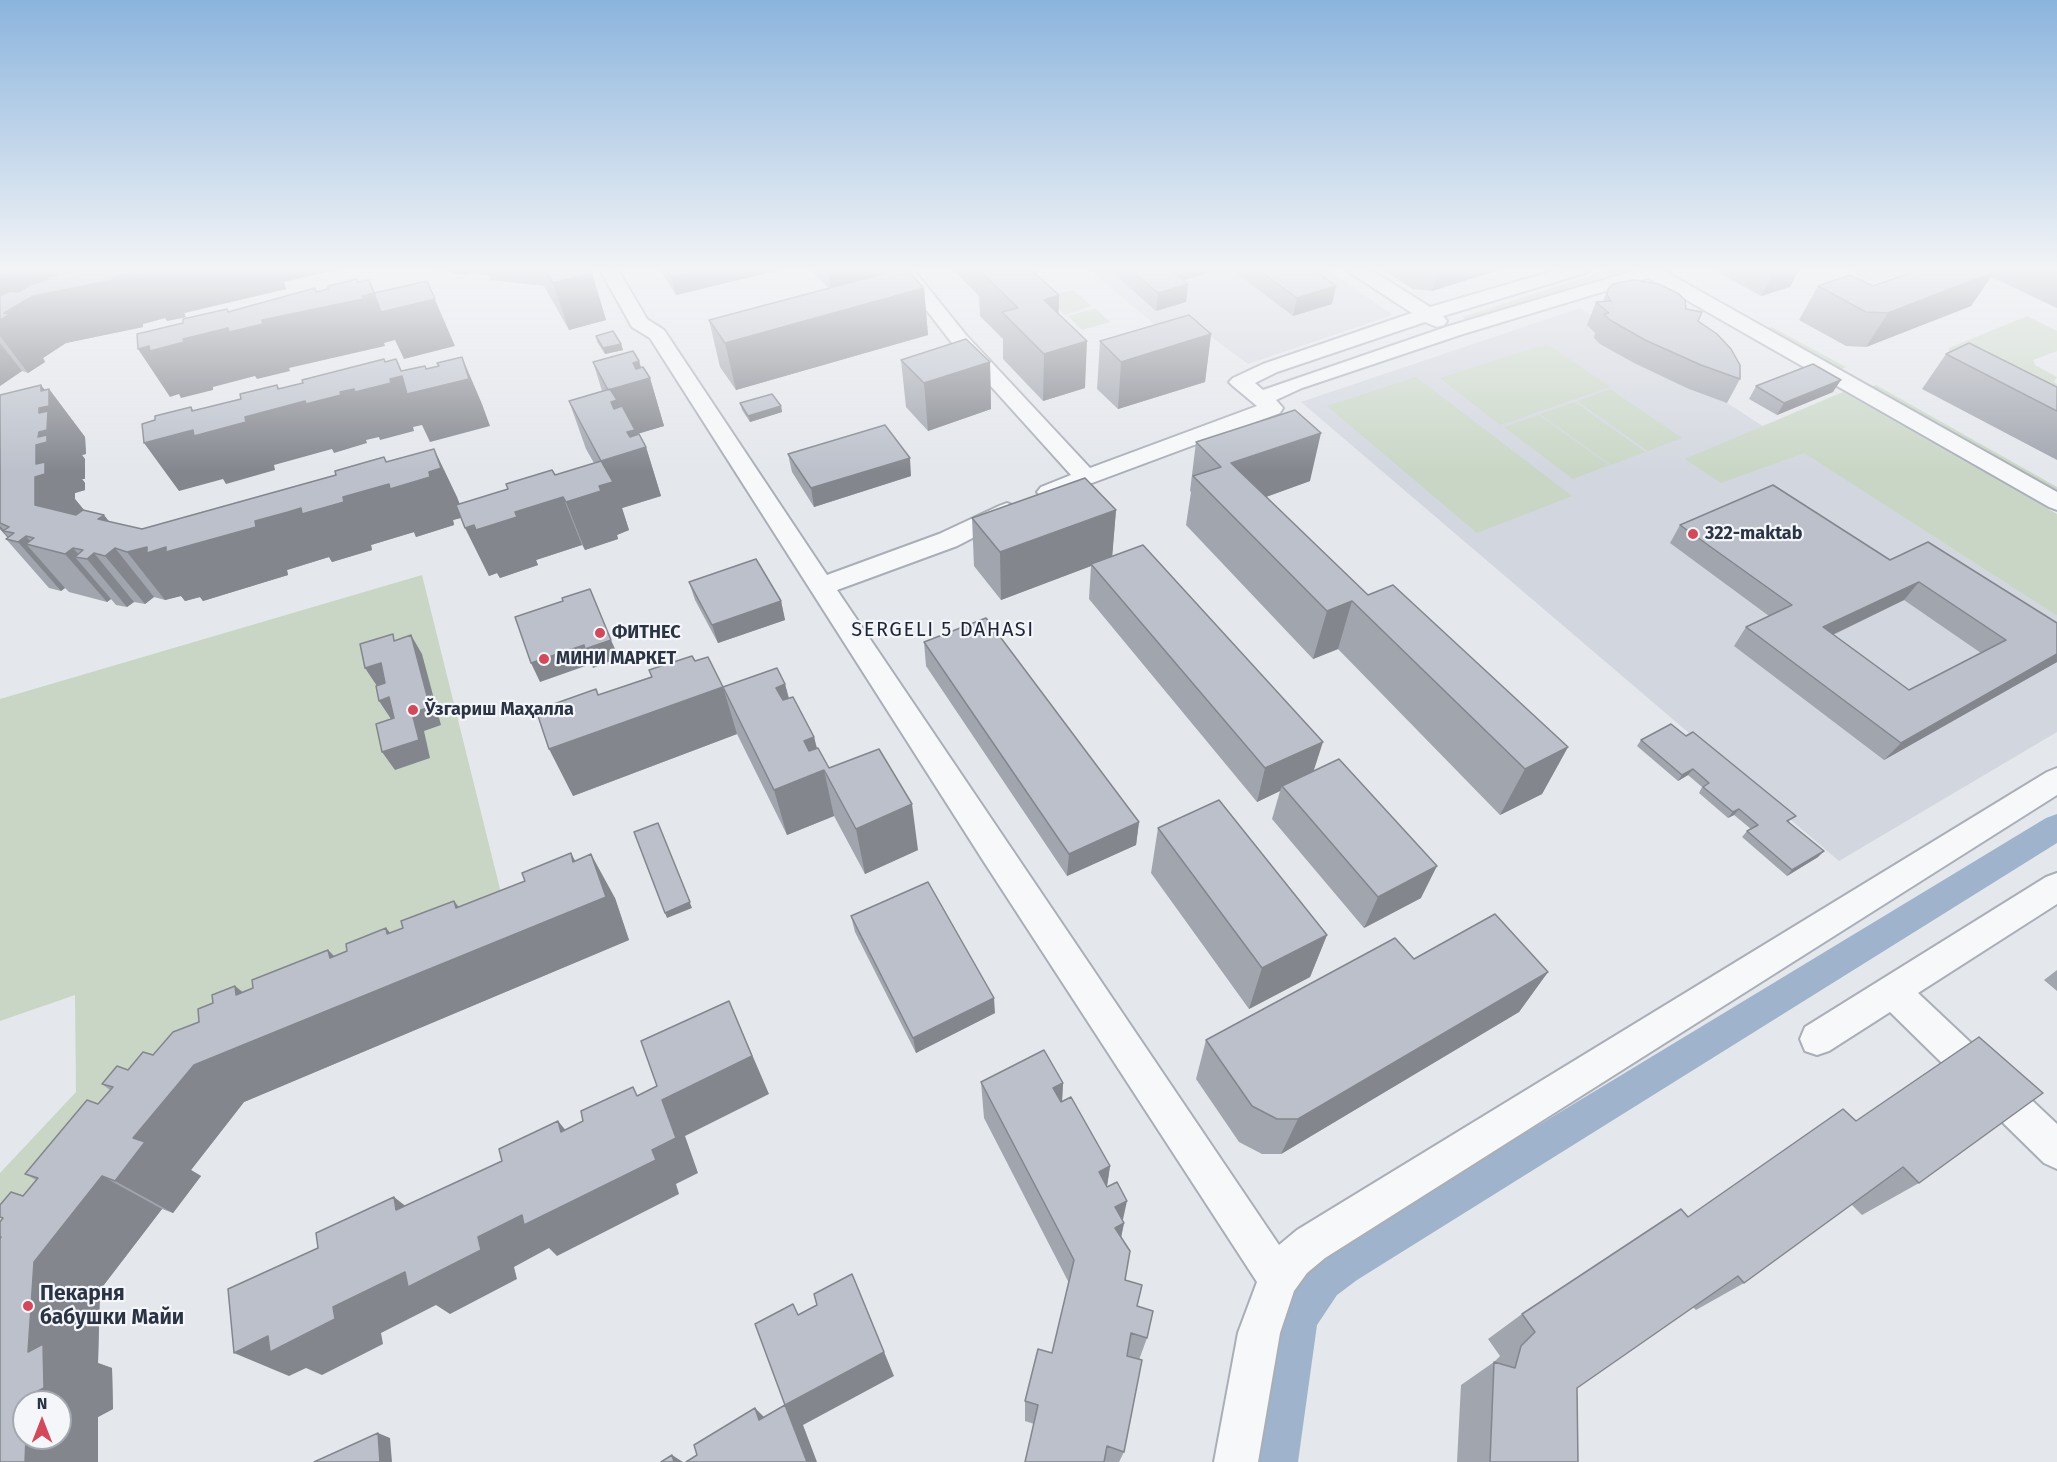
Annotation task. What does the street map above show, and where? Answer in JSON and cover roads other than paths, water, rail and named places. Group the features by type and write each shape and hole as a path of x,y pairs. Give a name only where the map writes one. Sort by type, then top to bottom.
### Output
{"street":[{"path":"658,336 821,587 1278,1279"},
{"path":"957,336 1087,479"},
{"path":"821,587 948,540 1036,497 1272,408 1240,382 1270,368 1363,336"},
{"path":"1261,399 1295,384 1437,336"},
{"path":"1762,336 2057,502"},
{"path":"1799,336 2057,479"},
{"path":"1851,386 1873,377"},
{"path":"1236,1462 1259,1333 1278,1279 1293,1259 1311,1244 2057,780"},
{"path":"1817,1038 2057,887"},
{"path":"1892,991 2057,1150"}],"waterway":[{"path":"1276,1462 1300,1313 1323,1281 1343,1266 2057,827"}],"place":[{"name":"322-maktab","path":"1693,534"},
{"name":"ФИТНЕС","path":"600,633"},
{"name":"МИНИ МАРКЕТ","path":"544,659"},
{"name":"Ўзгариш Маҳалла","path":"413,710"},
{"name":"Пекарня бабушки Майи","path":"28,1306"}],"district":[{"name":"SERGELI 5 DAHASI","path":"943,630"}]}
